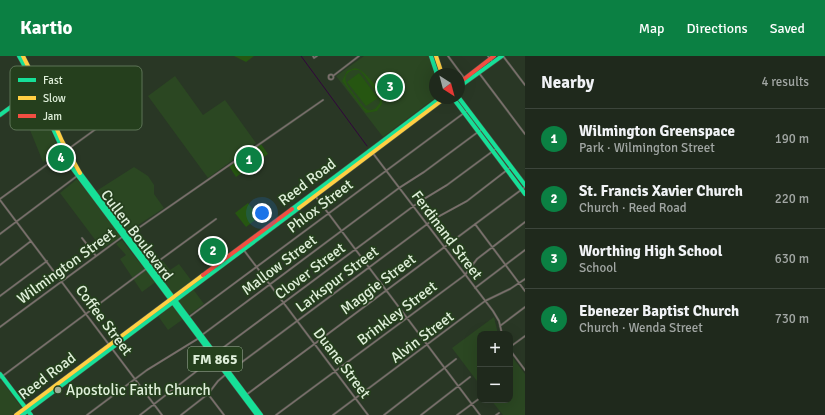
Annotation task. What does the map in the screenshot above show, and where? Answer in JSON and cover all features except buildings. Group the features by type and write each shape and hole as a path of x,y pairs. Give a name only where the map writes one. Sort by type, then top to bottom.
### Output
{"street":[{"name":"Cullen Boulevard","path":"20,56 26,66"},
{"name":"Cullen Boulevard","path":"23,56 27,66"},
{"path":"313,57 317,56"},
{"path":"333,76 359,56"},
{"path":"431,56 435,68"},
{"path":"436,56 440,68"},
{"path":"448,56 457,68"},
{"path":"465,83 494,56"},
{"path":"490,59 503,56 525,85"},
{"path":"465,79 478,72"},
{"path":"478,72 525,134"},
{"name":"Wilmington Street","path":"0,327 96,256 323,100"},
{"name":"Reed Road","path":"427,110 434,104"},
{"name":"Reed Road","path":"16,415 27,409 436,104"},
{"path":"459,104 466,111"},
{"path":"462,104 509,169 524,187 525,194"},
{"path":"0,114 10,107"},
{"name":"Phlox Street","path":"187,319 256,266 466,111"},
{"name":"Cullen Boulevard","path":"54,130 79,175 258,415"},
{"path":"55,130 59,135"},
{"name":"Cullen Boulevard","path":"57,130 65,152"},
{"path":"0,200 95,130"},
{"name":"Mallow Street","path":"87,415 135,379 200,337 399,188 424,172 480,130"},
{"name":"Clover Street","path":"140,415 202,367 214,355 413,206 447,185 495,149"},
{"name":"Ferdinand Street","path":"371,151 496,315 501,331"},
{"name":"Larkspur Street","path":"181,415 208,394 218,381 228,373 426,224 467,201 509,169"},
{"path":"0,234 79,175"},
{"name":"Maggie Street","path":"245,396 524,187"},
{"path":"314,194 480,415"},
{"name":"Coffee Street","path":"0,200 162,415"},
{"path":"31,415 1,376 148,267 160,260 216,219"},
{"name":"Brinkley Street","path":"276,415 465,275 477,258 525,222"},
{"path":"475,224 525,291"},
{"path":"82,238 96,256"},
{"path":"0,265 31,241"},
{"name":"Duane Street","path":"242,248 368,415"},
{"path":"475,288 525,250"},
{"path":"0,296 47,261"},
{"name":"Alvin Street","path":"333,415 485,301 520,284 525,279"},
{"path":"500,326 525,307"},
{"path":"513,345 525,336"},
{"path":"513,354 525,370"},
{"path":"384,415 456,359"},
{"path":"420,415 470,377"},
{"path":"208,394 223,415"},
{"name":"Cullen Boulevard","path":"245,396 261,415"},
{"path":"458,415 477,400"},
{"name":"Reed Road","path":"22,415 27,409"}],"shaded area":[{"path":"364,56 429,56 433,68 429,68 429,102 383,137 336,76"},
{"path":"175,76 203,115 225,100 256,143 208,178 148,96"},
{"path":"30,130 51,130 60,153 43,162"},
{"path":"134,167 148,176 154,185 154,194 164,208 102,249 60,193 77,179 90,195"},
{"path":"122,240 146,271 163,261 170,270 179,264 191,280 193,289 204,304 168,330 158,316 178,301 161,278 142,292 120,259 126,255 116,244"},
{"path":"494,317 497,331 477,331 477,381 452,348"},
{"path":"513,358 525,374 525,415 503,415 493,403 513,403"},
{"path":"1,380 22,408 12,415 0,415"}],"green space":[{"path":"234,56 254,56 246,62"},
{"path":"355,68 359,69 377,88 382,104 377,111 366,113 342,81 347,71","holes":["353,70 359,70 379,96 380,103 375,109 367,110 360,103 346,82 346,75"]},
{"path":"359,73 378,98 366,106 347,82"},
{"path":"261,144 268,154 236,177 229,166"},
{"path":"248,203 259,217 246,227 235,213"}],"waterway":[{"path":"301,56 367,146"}],"traffic: fast":[{"path":"19,56 24,66"},
{"path":"431,56 435,68"},
{"path":"465,83 502,56"},
{"path":"292,209 432,104"},
{"path":"458,104 525,194"},
{"path":"464,104 525,185"},
{"path":"0,115 10,108"},
{"path":"54,130 73,169 257,415"},
{"path":"80,173 261,415"},
{"path":"22,415 299,208"},
{"path":"0,374 31,415"}],"traffic: slow":[{"path":"23,56 28,66"},
{"path":"436,56 440,68"},
{"path":"299,208 437,104"},
{"path":"57,130 80,173"},
{"path":"16,415 203,275"}],"traffic: jam":[{"path":"465,78 494,56"},
{"path":"203,275 292,209"}],"place":[{"name":"Worthing High School","path":"390,87"},
{"name":"Ebenezer Baptist Church","path":"61,158"},
{"name":"Wilmington Greenspace","path":"249,160"},
{"name":"St. Francis Xavier Church","path":"213,251"},
{"name":"Apostolic Faith Church","path":"58,390"}]}
